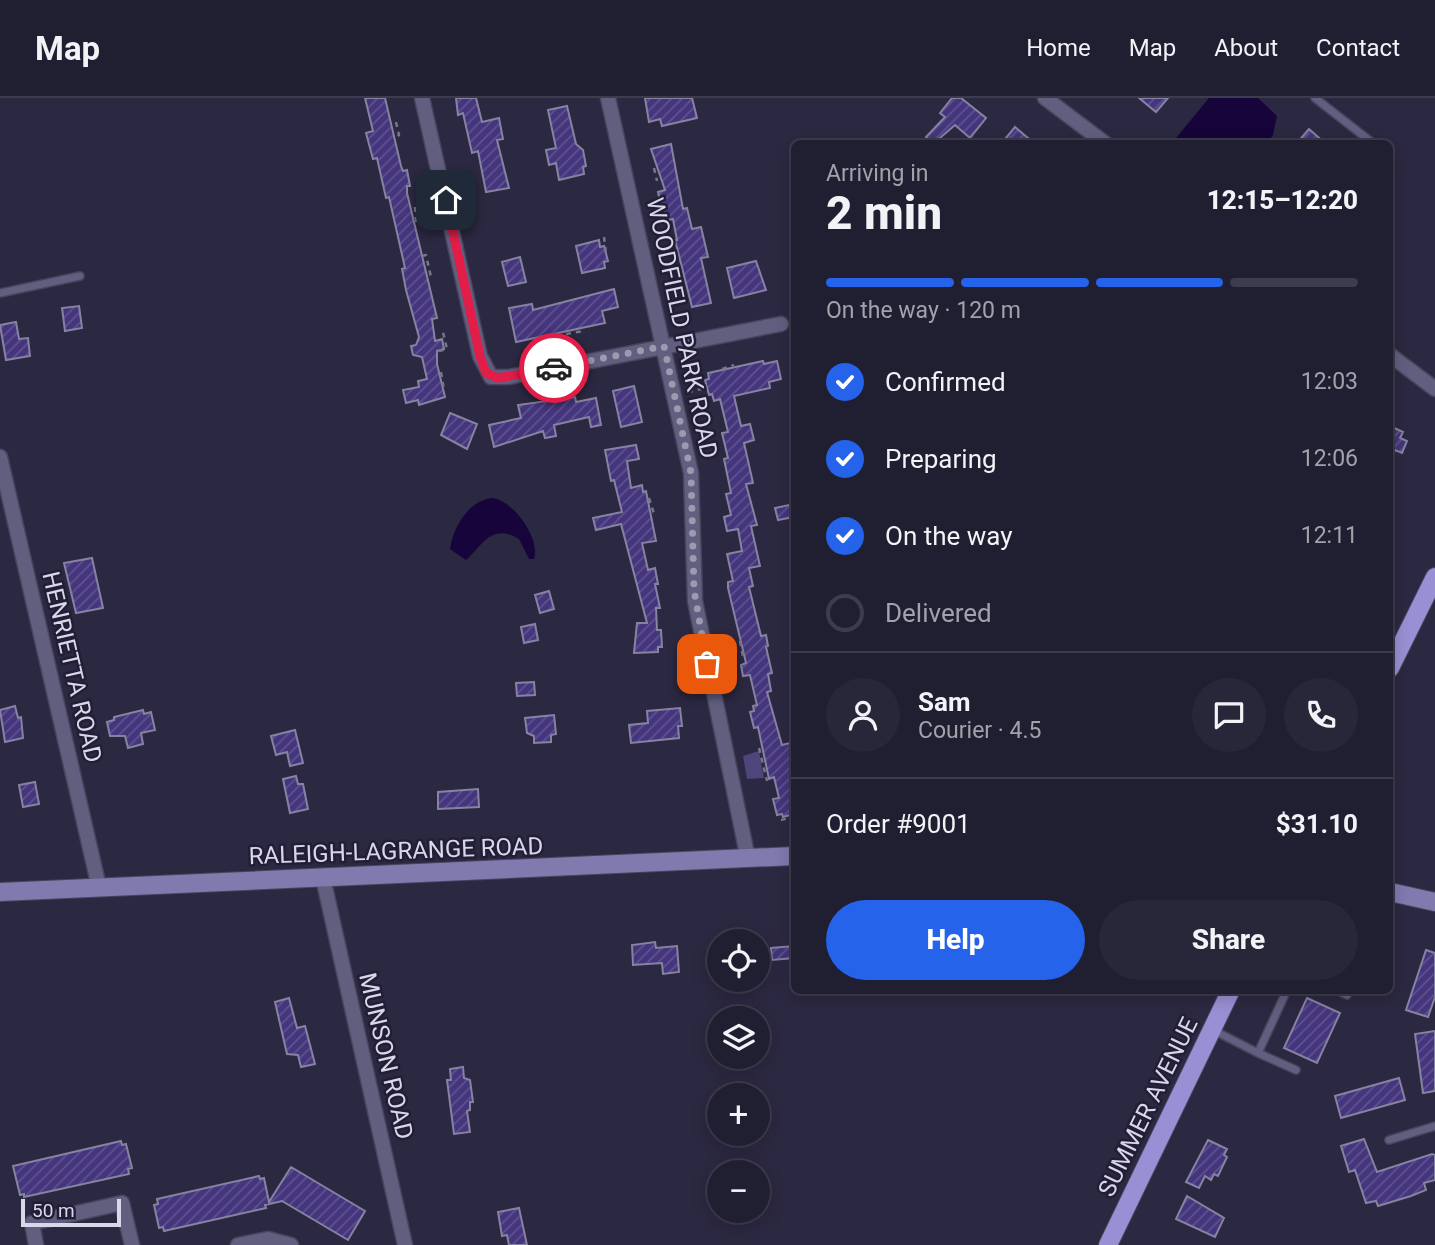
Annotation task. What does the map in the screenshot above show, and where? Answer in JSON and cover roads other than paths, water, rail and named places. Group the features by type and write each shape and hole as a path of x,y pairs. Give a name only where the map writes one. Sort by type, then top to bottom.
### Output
{"main road":[{"path":"1393,662 1435,577"},
{"name":"RALEIGH-LAGRANGE ROAD","path":"0,892 791,856"},
{"path":"1393,893 1435,902"},
{"name":"SUMMER AVENUE","path":"1108,1245 1229,994"}],"street":[{"path":"422,98 480,356 491,377 509,377 781,324"},
{"name":"WOODFIELD PARK ROAD","path":"608,98 691,473 693,578 699,622 748,859"},
{"path":"1045,98 1101,140"},
{"path":"1393,357 1435,389"},
{"name":"HENRIETTA ROAD","path":"0,457 99,887"},
{"name":"MUNSON ROAD","path":"323,878 405,1245"},
{"path":"36,1245 32,1223 122,1203 132,1245"},
{"path":"238,1245 269,1242 291,1245"}],"lane":[{"path":"1315,98 1369,140"},
{"path":"0,293 80,276"},
{"path":"1258,1053 1285,994"},
{"path":"1212,1030 1296,1070"},
{"path":"1389,1140 1435,1126"}]}
